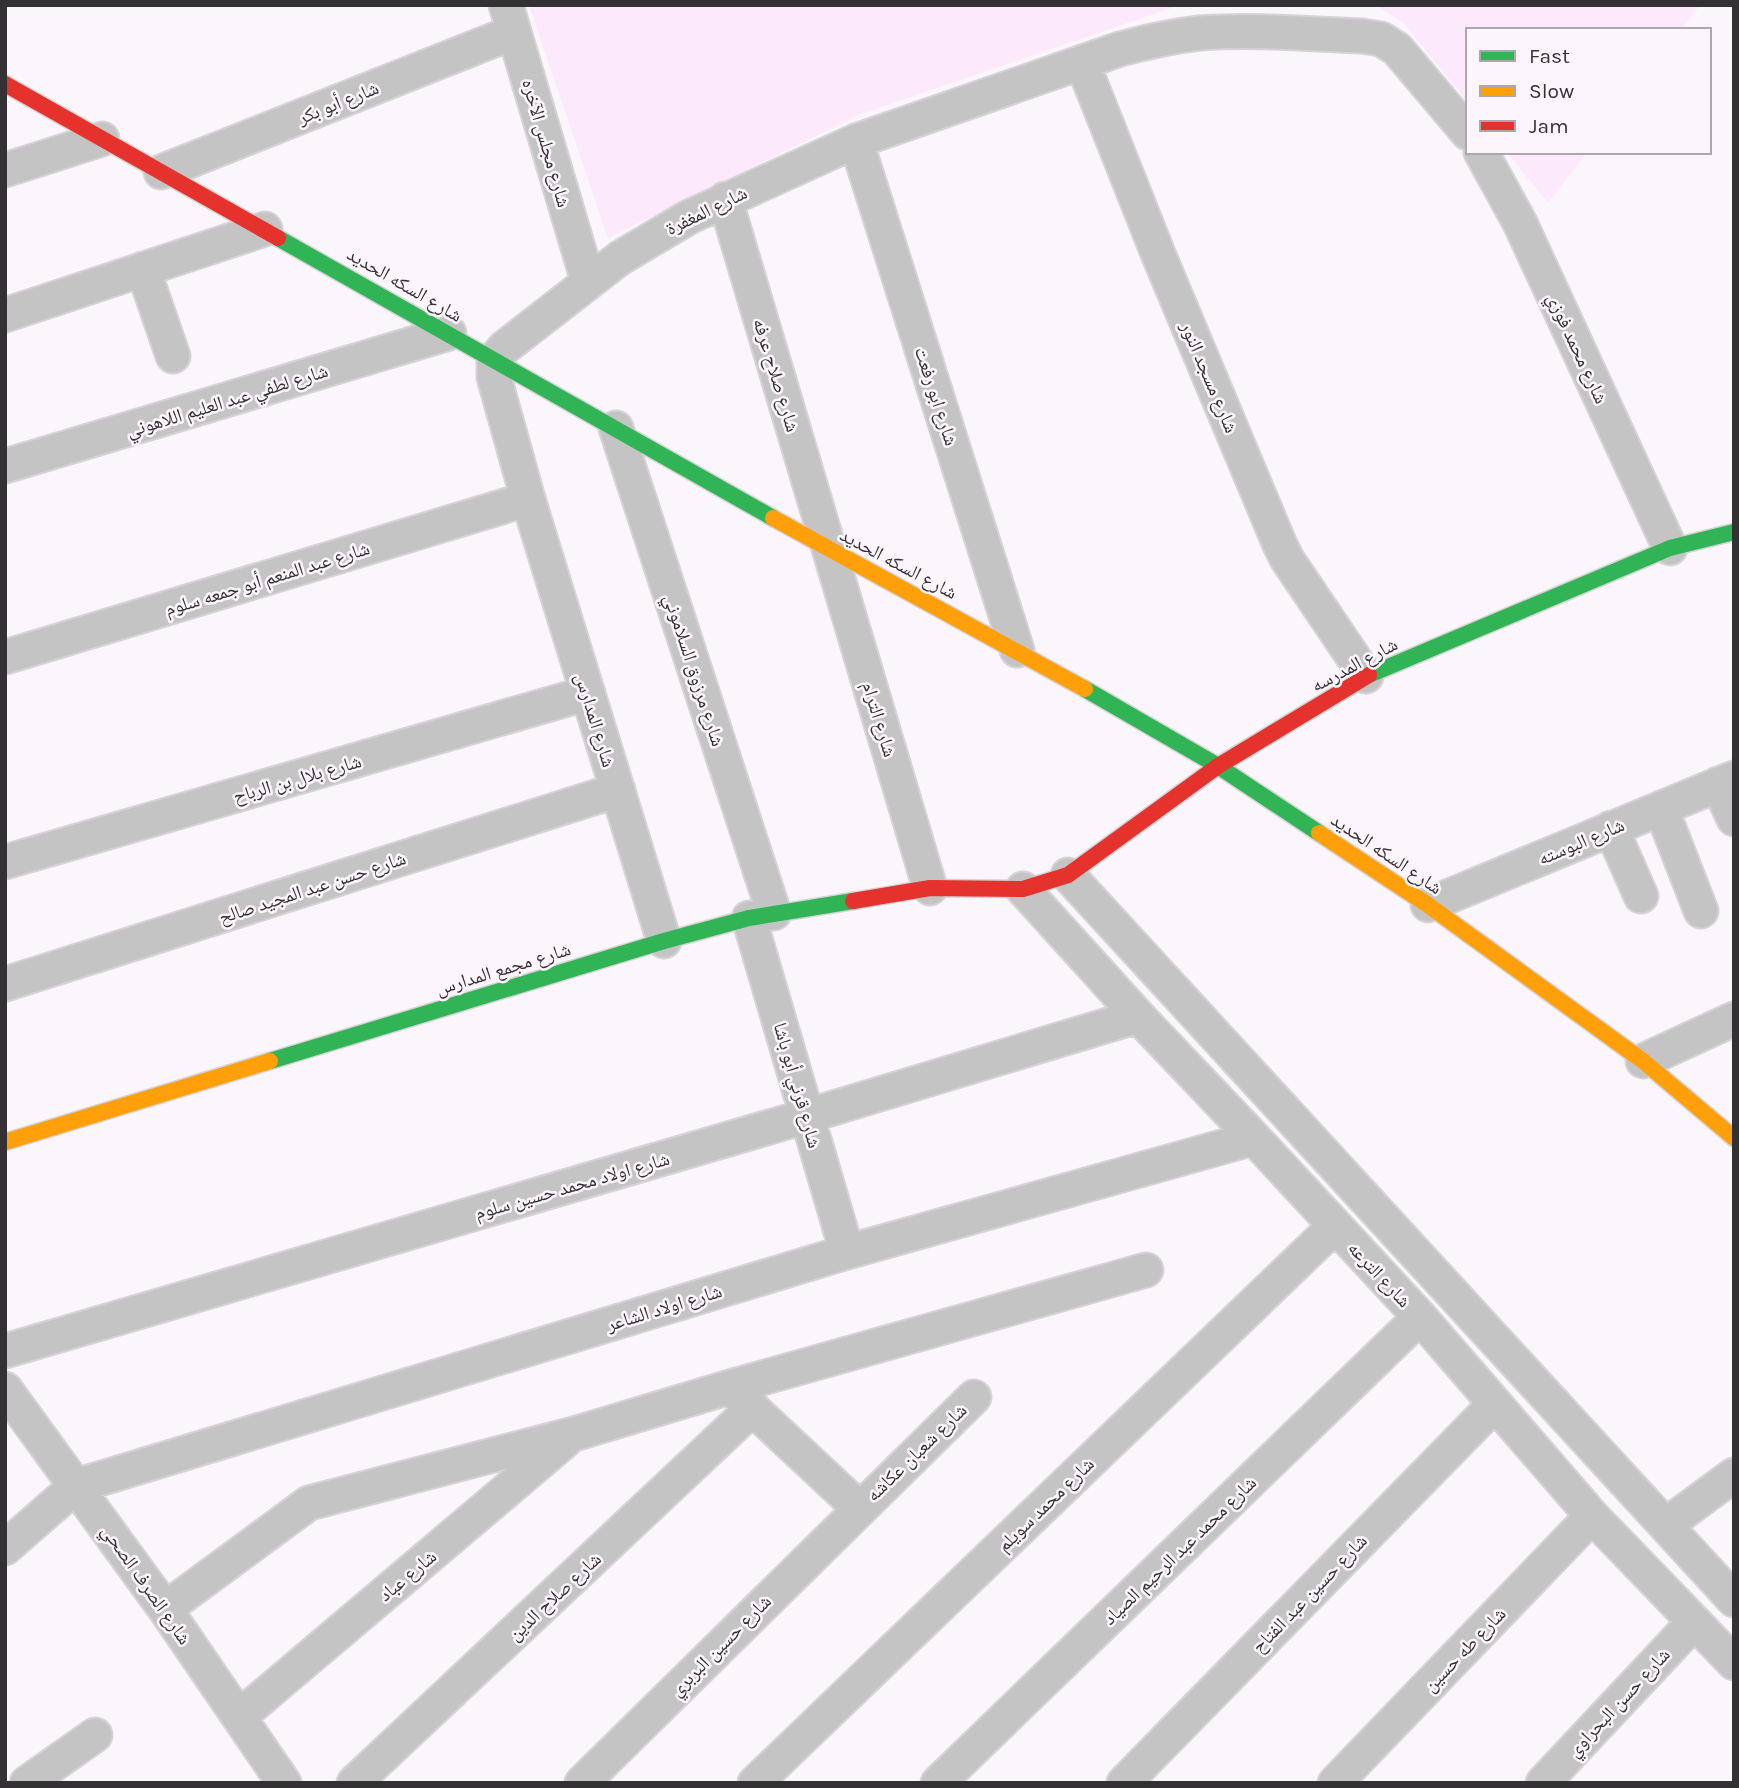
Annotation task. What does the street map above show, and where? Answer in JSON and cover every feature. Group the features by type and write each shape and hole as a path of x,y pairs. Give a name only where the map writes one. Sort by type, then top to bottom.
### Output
{"street":[{"name":"شارع أبو بكر","path":"162,172 510,19"},
{"name":"شارع مجلس الآخره","path":"510,19 588,281"},
{"path":"1082,62 1120,49 1198,33 1362,36 1381,39 1397,49 1466,131"},
{"name":"شارع المغفرة","path":"494,360 503,348 588,281 653,236 856,141 1082,62"},
{"name":"شارع مسجد النور","path":"1082,62 1159,256 1280,545 1366,676"},
{"name":"شارع السكه الحديد","path":"5,84 830,550 1017,650 1218,766 1428,905 1643,1061 1734,1138"},
{"path":"5,170 102,139"},
{"name":"شارع ابو رفعت","path":"856,141 1017,650"},
{"name":"شارع محمد فوزي","path":"1482,154 1520,223 1670,548"},
{"name":"شارع صلاح عرفه","path":"725,200 830,550"},
{"path":"5,315 265,229"},
{"path":"143,269 173,356"},
{"name":"شارع لطفي عبد العليم اللاهوني","path":"5,466 449,333"},
{"path":"494,360 494,377 528,499"},
{"name":"شارع مرزوق السلاموني","path":"617,428 761,916"},
{"name":"شارع عبد المنعم أبو جمعه سلوم","path":"5,657 528,499"},
{"name":"شارع المدارس","path":"528,499 664,941"},
{"name":"شارع المدرسه","path":"1023,890 1068,875 1218,766 1366,676 1670,548 1734,532"},
{"name":"شارع الترام","path":"830,550 930,888"},
{"name":"شارع بلال بن الرباح","path":"5,862 588,693"},
{"path":"1726,781 1734,819"},
{"name":"شارع البوسته","path":"1428,905 1726,781"},
{"name":"شارع حسن عبد المجيد صالح","path":"5,984 618,790"},
{"path":"1661,808 1701,911"},
{"path":"1611,828 1642,896"},
{"name":"شارع الترعه","path":"1068,875 1666,1525 1730,1588"},
{"name":"شارع مجمع المدارس","path":"5,1142 664,941 761,916 930,888 1023,890"},
{"name":"شارع الترعه","path":"1023,890 1420,1317 1592,1516 1734,1663"},
{"name":"شارع قرني أبو باشا","path":"761,916 807,1116 847,1252"},
{"name":"شارع اولاد محمد حسين سلوم","path":"5,1351 1138,1016"},
{"path":"1643,1061 1734,1019"},
{"name":"شارع اولاد الشاعر","path":"76,1486 847,1252 1254,1138"},
{"name":"شارع محمد سويلم","path":"755,1783 1335,1226"},
{"path":"165,1609 309,1503 574,1434 742,1398 1146,1270"},
{"name":"شارع محمد عبد الرحيم الصياد","path":"938,1783 1420,1317"},
{"name":"شارع الصرف الصحي","path":"5,1389 165,1609 284,1783"},
{"name":"شارع شعبان عكاشه","path":"859,1508 974,1397"},
{"path":"742,1398 859,1508"},
{"name":"شارع صلاح الدين","path":"354,1783 742,1398"},
{"name":"شارع حسين عبد الفتاح","path":"1124,1783 1495,1404"},
{"name":"شارع عباد","path":"239,1717 574,1434"},
{"path":"1666,1525 1734,1475"},
{"path":"5,1548 76,1486"},
{"name":"شارع حسين البربري","path":"582,1783 859,1508"},
{"name":"شارع طه حسين","path":"1335,1783 1592,1516"},
{"name":"شارع حسن البحراوي","path":"1543,1783 1694,1622"},
{"path":"27,1783 95,1735"}],"shaded area":[{"path":"529,5 1180,5 861,114 608,238"},
{"path":"1376,5 1700,5 1683,28 1466,28 1466,100 1404,23"},
{"path":"1509,154 1585,154 1548,203"}],"traffic: fast":[{"path":"278,238 773,518"},
{"path":"1369,675 1670,548 1734,532"},
{"path":"1085,689 1218,766 1319,833"},
{"path":"270,1061 664,941 749,918 853,901"}],"traffic: slow":[{"path":"773,518 1085,689"},
{"path":"1319,833 1428,905 1643,1061 1734,1138"},
{"path":"5,1142 270,1061"}],"traffic: jam":[{"path":"5,84 278,238"},
{"path":"853,901 930,888 1023,889 1068,875 1218,766 1369,675"}]}
